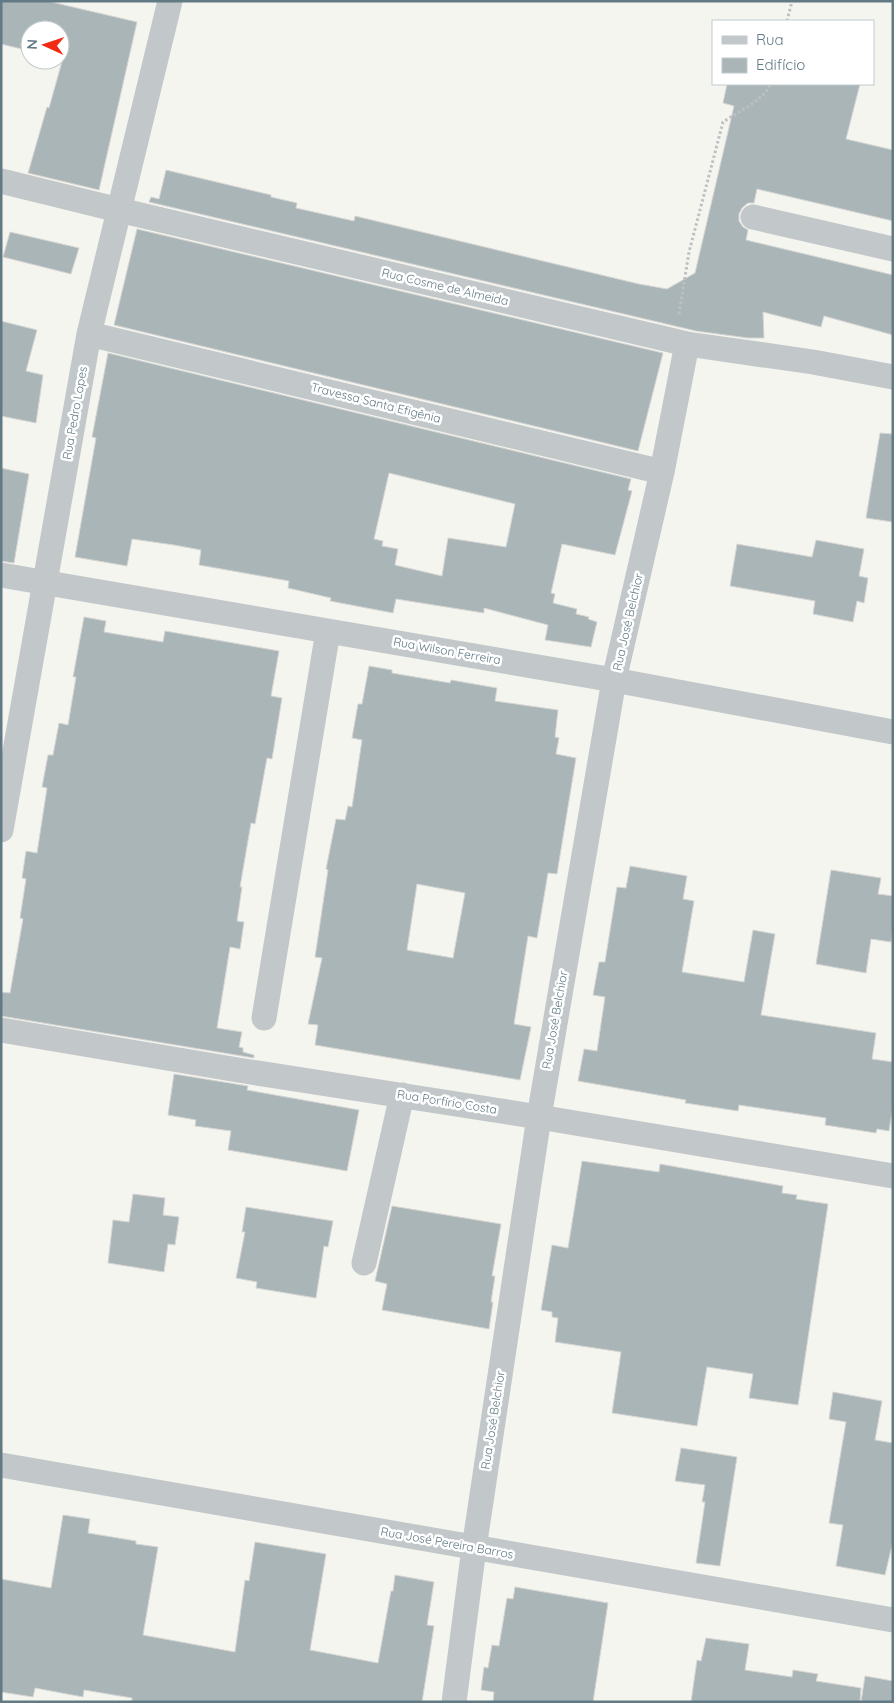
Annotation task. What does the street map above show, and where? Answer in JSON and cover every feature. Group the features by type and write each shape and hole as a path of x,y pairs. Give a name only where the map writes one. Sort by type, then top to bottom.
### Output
{"street":[{"name":"Rua Pedro Lopes","path":"1,830 89,334 170,1"},
{"name":"Rua Cosme de Almeida","path":"1,181 681,342 813,362 893,378"},
{"path":"753,217 893,249"},
{"name":"Travessa Santa Efigênia","path":"89,334 662,472"},
{"name":"Rua José Belchior","path":"454,1702 474,1548 539,1117 614,680 662,472 681,342"},
{"name":"Rua Wilson Ferreira","path":"1,575 614,680 893,732"},
{"path":"264,1018 328,631"},
{"name":"Rua Porfírio Costa","path":"1,1030 893,1176"},
{"path":"364,1262 402,1095"},
{"name":"Rua José Pereira Barros","path":"1,1465 893,1620"}],"path":[{"path":"787,20 792,1"},
{"path":"681,342 689,252 723,122 762,96 770,85"}],"building":[{"path":"1,1 47,1 137,22 99,190 28,173 60,70 70,70 70,20 20,20 20,49 1,44"},
{"path":"727,85 860,85 846,139 893,150 893,221 757,189 754,203 748,203 742,208 739,214 739,221 748,230 746,240 893,275 893,335 824,316 821,327 763,312 764,338 748,338 696,331 149,202 151,197 159,199 166,170 271,195 271,197 297,203 296,208 354,221 355,216 639,284 667,289 695,273 734,106 723,103"},
{"path":"137,229 663,353 638,451 114,325"},
{"path":"10,232 79,248 71,274 3,257"},
{"path":"1,321 37,330 26,371 43,375 36,423 1,416"},
{"path":"108,353 631,479 628,490 632,491 615,555 562,544 551,593 555,594 553,603 577,609 576,614 589,617 588,619 597,622 591,647 545,640 548,625 484,608 484,613 396,599 393,613 330,601 331,598 288,588 289,581 199,565 201,550 174,545 132,539 127,566 75,557 96,438 92,437","holes":["389,473 515,504 506,547 448,538 442,576 395,565 398,549 382,546 383,541 374,539"]},
{"path":"880,433 893,434 893,522 866,518"},
{"path":"1,468 29,474 14,563 1,561"},
{"path":"816,540 864,549 859,576 868,578 864,603 857,601 853,622 813,614 815,601 730,586 737,544 812,557"},
{"path":"84,617 106,621 104,632 163,642 165,631 279,651 271,696 282,698 272,759 267,758 255,824 251,823 240,887 242,887 237,921 244,922 240,949 230,947 217,1028 242,1032 239,1047 243,1048 243,1052 254,1055 254,1058 1,1016 1,992 10,993 23,919 20,918 26,879 22,878 26,851 37,853 47,788 42,787 48,755 53,755 59,723 68,725 76,677 73,677"},
{"path":"369,666 392,670 392,673 450,683 451,680 497,688 495,701 558,710 555,737 559,738 556,754 576,758 557,874 548,873 537,938 528,936 514,1024 531,1027 520,1080 315,1045 318,1025 308,1024 322,958 315,957 328,870 326,869 336,819 345,820 348,806 352,807 362,740 352,738 358,704 362,704","holes":["417,884 465,893 453,958 407,950"]},
{"path":"630,866 687,876 683,899 694,901 682,972 744,982 753,930 775,934 761,1015 876,1033 872,1059 893,1062 893,1106 889,1131 877,1129 876,1133 825,1125 826,1118 739,1105 738,1111 685,1103 686,1100 578,1081 584,1049 597,1051 605,997 593,995 599,962 605,962 617,887 626,888"},
{"path":"831,870 881,878 878,894 893,896 891,942 871,939 866,973 816,964"},
{"path":"174,1074 248,1086 247,1090 359,1110 347,1171 228,1150 231,1131 195,1126 196,1120 168,1115"},
{"path":"582,1161 659,1172 660,1164 783,1186 782,1193 797,1195 796,1199 828,1204 798,1405 749,1398 753,1374 707,1367 697,1426 612,1413 621,1352 555,1342 558,1318 552,1317 552,1312 541,1310 552,1245 568,1248"},
{"path":"133,1194 165,1198 163,1215 179,1217 175,1245 168,1244 164,1272 108,1263 113,1220 129,1222"},
{"path":"392,1206 501,1224 492,1276 495,1276 489,1329 382,1310 387,1284 375,1281"},
{"path":"246,1207 333,1221 328,1247 324,1246 316,1298 256,1288 257,1282 236,1278 245,1232 242,1232"},
{"path":"833,1392 882,1401 875,1440 893,1443 893,1541 885,1575 836,1566 843,1525 829,1523 846,1422 829,1419"},
{"path":"681,1448 737,1457 720,1566 696,1563 705,1502 702,1502 705,1485 675,1481"},
{"path":"63,1515 90,1519 88,1533 136,1541 136,1544 158,1547 143,1635 235,1652 245,1580 249,1581 255,1542 326,1554 310,1650 378,1663 395,1575 434,1582 427,1625 434,1626 422,1702 132,1702 132,1698 84,1690 83,1697 35,1688 33,1697 1,1692 1,1579 51,1588"},
{"path":"515,1587 608,1603 593,1702 493,1702 494,1692 481,1690 484,1667 488,1668 492,1645 499,1646 507,1598 513,1599"},
{"path":"706,1638 749,1644 745,1670 792,1677 793,1670 818,1674 816,1681 861,1688 860,1702 691,1702 697,1660 701,1661"},
{"path":"865,1676 893,1681 893,1702 861,1702"}]}
